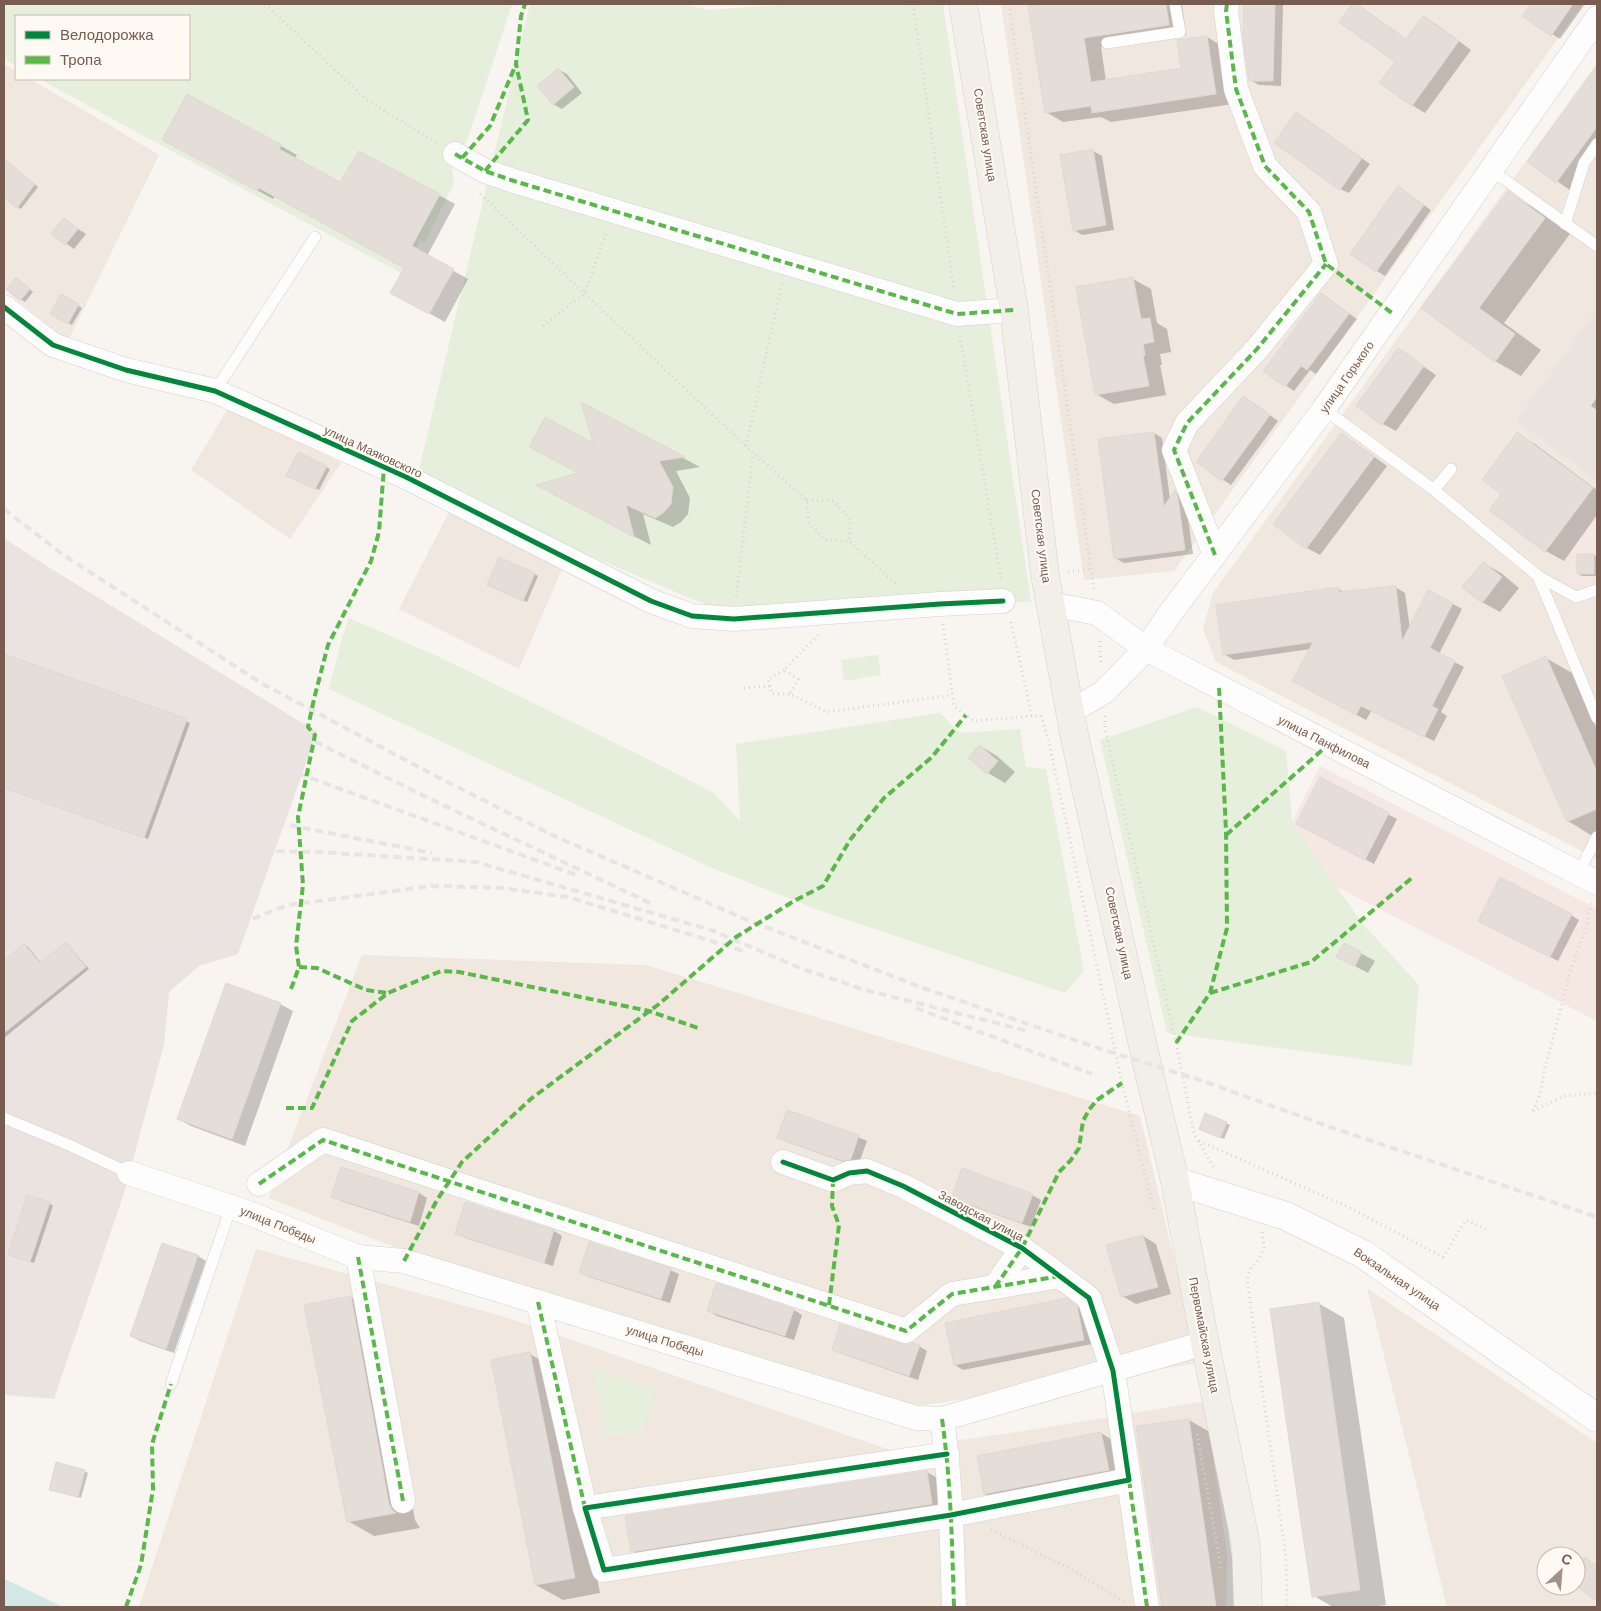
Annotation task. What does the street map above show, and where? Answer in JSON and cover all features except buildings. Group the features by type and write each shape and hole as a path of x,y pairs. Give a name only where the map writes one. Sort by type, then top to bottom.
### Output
{"main road":[{"name":"Советская улица","path":"963,4 1014,310 1045,575 1070,712 1147,1064"},
{"name":"Первомайская улица","path":"1147,1064 1175,1181 1205,1343 1246,1544 1248,1607"},
{"name":"Вокзальная улица","path":"1175,1181 1286,1216 1363,1254 1597,1418"}],"street":[{"path":"1215,555 1174,450 1187,423 1256,350 1326,264 1309,212 1265,166 1236,89 1226,11 1227,4"},
{"name":"улица Горького","path":"1070,712 1104,692 1146,649 1324,409 1597,18"},
{"path":"455,154 485,172 957,314 1014,310"},
{"name":"улица Маяковского","path":"4,307 53,345 126,370 215,391 406,477 651,601 692,616 734,619 930,604 1004,595"},
{"name":"улица Панфилова","path":"1051,604 1097,614 1146,649 1589,887"},
{"path":"259,1184 323,1140 906,1331 952,1294 1060,1276"},
{"name":"Заводская улица","path":"783,1162 832,1180 849,1173 867,1171 903,1186 1022,1248 1089,1298 1113,1371 1129,1480 1136,1605"},
{"name":"улица Победы","path":"129,1173 231,1207 358,1257 404,1261 916,1418 942,1419 1205,1343"},
{"path":"995,1287 1022,1248"},
{"path":"358,1257 403,1501"},
{"path":"538,1302 585,1508 604,1570 951,1515 1129,1480"},
{"path":"942,1419 947,1454 951,1515 954,1607"},
{"path":"585,1508 947,1454"}],"lane":[{"path":"1107,44 1180,32 1176,4"},
{"path":"1565,224 1584,162 1597,144"},
{"path":"1490,170 1597,246"},
{"path":"215,391 315,236"},
{"path":"1324,409 1434,490 1538,576 1576,597 1597,590"},
{"path":"1434,490 1451,468"},
{"path":"1538,576 1597,718"},
{"path":"1589,887 1597,837"},
{"path":"4,1118 129,1173"},
{"path":"171,1384 231,1207"}],"path":[{"path":"265,4 367,100 455,154"},
{"path":"1009,4 1097,614 1104,692 1105,728 1176,1043 1194,1134 1235,1199 1262,1232 1264,1247 1259,1259 1251,1268 1247,1280 1286,1558 1287,1607"},
{"path":"485,172 478,192 753,453 807,500 833,501 851,520 849,541"},
{"path":"543,326 585,293 614,211"},
{"path":"746,446 786,263"},
{"path":"734,619 753,453"},
{"path":"807,500 809,523 825,540 849,541 930,604 954,706 974,721 1041,716 1048,738 1122,1084 1154,1210"},
{"path":"1004,595 1032,716"},
{"path":"827,634 817,635 784,670 768,679 772,694 790,694 827,712 952,695"},
{"path":"784,670 798,678 790,694"},
{"path":"744,688 770,686"},
{"path":"1589,887 1586,928 1571,969 1544,1071 1541,1091 1533,1111 1564,1096 1597,1093"},
{"path":"1198,1141 1346,1206 1443,1257 1466,1220 1486,1229"},
{"path":"1195,1426 1221,1569"},
{"path":"985,1527 1069,1568 1136,1605"}],"shaded area":[{"path":"1001,4 1583,4 1174,571 1084,580"},
{"path":"1597,63 1597,859 1216,662 1203,629 1213,593"},
{"path":"4,64 15,70 15,80 32,80 159,155 68,341 4,289"},
{"path":"1597,309 1597,480 1516,421"},
{"path":"229,407 341,463 290,539 191,470"},
{"path":"449,512 563,567 519,669 399,609"},
{"path":"1597,514 1597,574 1589,587 1566,582 1579,520"},
{"path":"4,538 317,732 238,954 199,966 169,992 164,1045 124,1193 54,1399 4,1395"},
{"path":"1320,766 1597,909 1597,1021 1337,887 1292,822"},
{"path":"362,955 646,965 1140,1116 1199,1363 905,1408 427,1260 269,1198"},
{"path":"256,1249 502,1316 890,1450 1018,1432 1205,1401 1227,1554 1226,1607 139,1607"},
{"path":"1367,1288 1597,1443 1597,1607 1447,1607"},
{"path":"5,1579 63,1607 4,1607"}],"green space":[{"path":"4,4 512,4 468,138 452,167 454,183 425,242 420,240 401,273 42,80 190,80 190,15 15,15 15,65 4,59"},
{"path":"530,4 686,4 707,10 798,4 943,4 1031,602 716,609 416,482"},
{"path":"349,618 439,657 658,764 715,794 740,821 736,744 940,713 960,733 1020,729 1026,767 1046,769 1084,971 1065,993 821,911 710,867 329,689"},
{"path":"878,655 881,675 844,681 841,660"},
{"path":"1197,707 1286,751 1292,822 1361,922 1419,985 1412,1066 1167,1033 1100,740"},
{"path":"591,1367 657,1390 643,1430 606,1436"}],"railway":[{"path":"4,509 62,554 261,683 428,772 550,834 745,919 923,988 1098,1048 1203,1081 1330,1127 1597,1217"},
{"path":"4,579 294,731 424,796 652,904"},
{"path":"201,738 579,876"},
{"path":"176,798 299,827 432,853"},
{"path":"4,919 65,884 149,859 219,850 319,852 476,862 711,930 800,968 865,990 1028,1031"},
{"path":"4,1056 93,990 165,953 288,905 432,886 503,888 568,897 747,952"},
{"path":"916,1008 1092,1074"}],"marked path":[{"path":"485,171 528,120 516,64 521,16 525,4"},
{"path":"1227,4 1226,11 1236,89 1265,166 1309,212 1326,264 1392,313"},
{"path":"462,158 490,126 516,64"},
{"path":"455,154 485,171 514,181 957,314 1014,310"},
{"path":"1215,555 1174,450 1187,423 1257,349 1326,264"},
{"path":"291,989 299,967 296,946 303,885 298,817 315,735 308,727 328,645 371,561 379,532 384,467"},
{"path":"1176,1043 1210,993 1227,928 1226,831 1219,687"},
{"path":"404,1261 437,1200 462,1162 532,1098 659,1004 736,937 794,901 823,886 850,840 884,798 932,757 966,715"},
{"path":"1226,835 1329,744"},
{"path":"1210,993 1311,962 1413,877"},
{"path":"299,967 317,968 366,990 388,993"},
{"path":"286,1108 312,1108 352,1021 388,993 441,971 459,972 649,1011 698,1028"},
{"path":"995,1287 1022,1248 1059,1172 1071,1160 1079,1148 1083,1121 1089,1110 1097,1100 1122,1083"},
{"path":"259,1184 323,1140 906,1331 952,1294 1060,1276"},
{"path":"829,1305 839,1225 832,1206 833,1180"},
{"path":"358,1257 403,1501"},
{"path":"538,1302 585,1508"},
{"path":"126,1607 141,1565 153,1489 152,1444 171,1384"},
{"path":"942,1419 949,1489 954,1607"},
{"path":"1129,1480 1147,1607"}],"cycle path":[{"path":"4,307 53,345 126,370 215,391 406,477 651,601 692,616 734,619 1003,601"},
{"path":"783,1162 833,1180 849,1173 867,1171 903,1186 1022,1248 1089,1298 1113,1371 1129,1480 951,1515 604,1570 585,1508 947,1454"}]}
